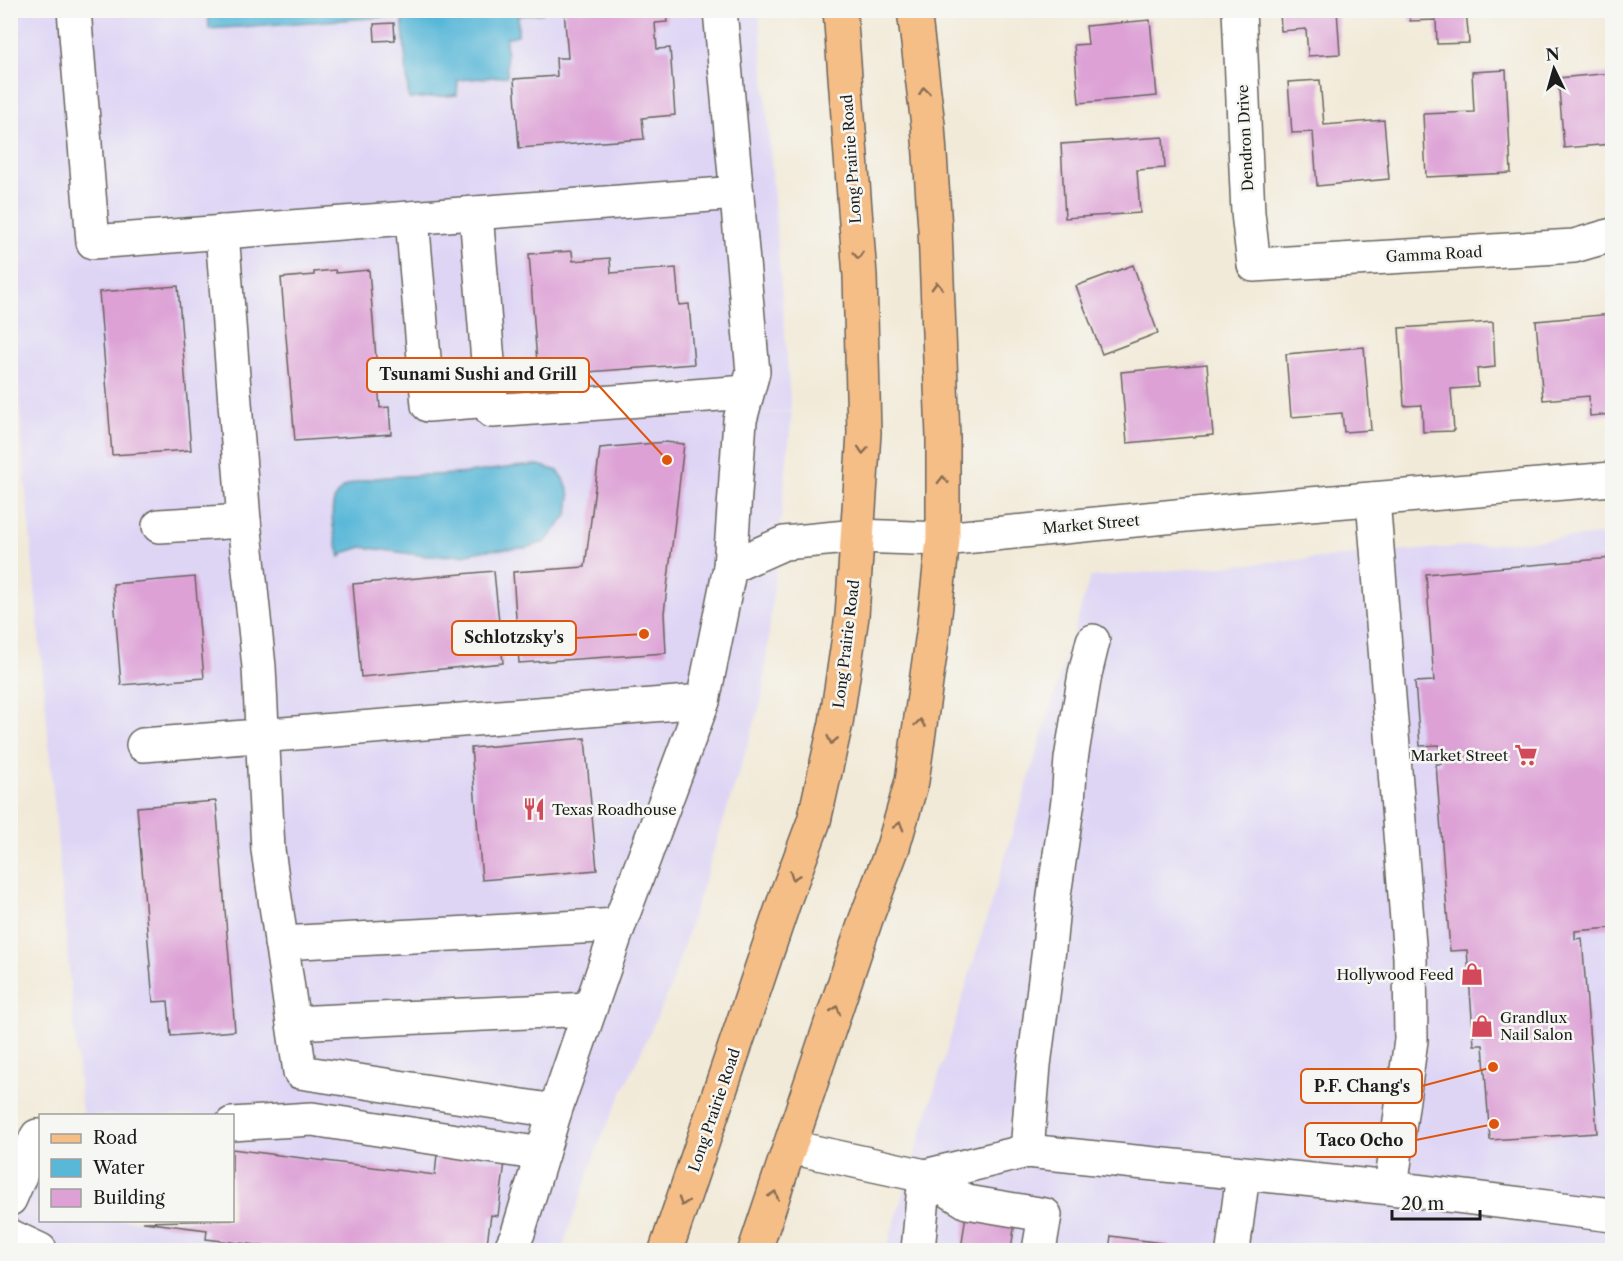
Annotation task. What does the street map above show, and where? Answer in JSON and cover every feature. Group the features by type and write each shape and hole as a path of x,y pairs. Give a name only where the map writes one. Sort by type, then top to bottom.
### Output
{"main road":[{"name":"Long Prairie Road","path":"666,1251 787,893 814,821 836,723 852,616 864,433 860,276 840,10"},
{"path":"755,1251 866,919 893,848 912,781 933,633 943,539 944,437 928,125 914,10"}],"street":[{"path":"74,10 93,242 736,193"},
{"path":"510,1251 518,1233 555,1111 619,925 704,702 730,567 740,420 753,372 720,10"},
{"name":"Dendron Drive","path":"1239,10 1248,213 1254,264"},
{"path":"476,213 492,411 747,392"},
{"path":"412,218 428,405 491,400"},
{"path":"222,232 244,521 259,667 268,850 300,1072 555,1111"},
{"name":"Gamma Road","path":"1254,264 1574,246 1612,235"},
{"name":"Market Street","path":"730,567 784,543 857,536 943,539 1226,511 1612,479"},
{"path":"1373,500 1410,957 1411,1040 1391,1188"},
{"path":"159,526 244,521"},
{"path":"1027,1151 1034,1065 1054,895 1068,801 1071,759 1085,674 1093,641"},
{"path":"143,745 704,702"},
{"path":"281,943 619,925"},
{"path":"293,1023 590,1009"},
{"path":"234,1124 312,1119 542,1154"},
{"path":"10,1199 37,1136 39,1136"},
{"path":"790,1147 925,1176 968,1202 1045,1215 1039,1251"},
{"path":"925,1176 1027,1151 1391,1188 1612,1215"},
{"path":"1233,1251 1243,1174"},
{"path":"918,1251 925,1176"},
{"path":"10,1236 40,1251"}],"shaded area":[{"path":"10,11 759,11 791,411 655,421 792,412 762,700 669,991 599,1143 562,1250 11,1250 11,1144 39,1130 39,1222 234,1222 234,1114 82,1114 24,467 11,280"},
{"path":"1612,534 1612,1250 886,1250 1090,577"}],"water":[{"path":"208,11 543,11 543,13 518,16 518,35 506,38 507,76 458,80 457,95 409,99 402,16 209,29"},
{"path":"538,465 558,471 570,496 568,514 545,542 525,548 487,550 462,555 427,556 362,547 346,552 340,557 332,511 337,494 353,483 381,478 456,474"}],"building":[{"path":"564,10 666,10 667,22 655,23 657,49 670,48 675,115 642,118 644,139 519,148 514,79 557,76 556,58 568,58"},
{"path":"1280,10 1337,10 1340,54 1308,56 1306,29 1281,31"},
{"path":"1410,10 1466,10 1469,43 1437,44 1436,20 1410,21"},
{"path":"1150,20 1157,96 1079,103 1074,45 1088,44 1086,26"},
{"path":"394,23 395,40 375,41 374,24"},
{"path":"1506,70 1511,173 1426,177 1423,114 1474,112 1472,72"},
{"path":"1612,73 1612,144 1564,148 1558,78"},
{"path":"1320,80 1324,125 1384,120 1389,179 1317,186 1313,132 1292,133 1288,82"},
{"path":"1163,137 1165,168 1137,170 1140,213 1065,218 1061,144"},
{"path":"572,251 573,261 610,258 611,273 676,268 679,305 689,304 694,364 574,373 573,360 537,363 529,254"},
{"path":"1133,265 1158,333 1102,354 1076,286"},
{"path":"335,270 336,273 369,270 380,408 389,407 391,434 295,441 281,278 314,275 314,272"},
{"path":"178,286 191,450 112,455 99,292"},
{"path":"1612,314 1612,414 1590,416 1589,396 1543,400 1536,321"},
{"path":"1493,322 1495,367 1477,369 1478,387 1451,389 1454,431 1423,432 1422,405 1404,406 1399,328"},
{"path":"1364,347 1371,430 1344,432 1342,413 1291,417 1286,354"},
{"path":"1207,364 1213,435 1127,443 1121,372"},
{"path":"665,442 684,444 664,613 666,653 519,663 513,572 585,567 600,448"},
{"name":"Market Street","path":"1612,558 1612,928 1575,931 1575,939 1582,938 1597,1133 1490,1140 1483,1045 1474,1045 1467,950 1450,951 1436,764 1441,764 1439,745 1420,746 1415,682 1434,681 1426,574"},
{"path":"494,571 503,663 361,677 353,584"},
{"path":"195,577 204,678 121,685 113,584"},
{"name":"Texas Roadhouse","path":"585,738 597,870 482,880 471,748"},
{"path":"216,801 235,1031 171,1036 168,1001 153,1002 137,807"},
{"path":"234,1149 435,1175 437,1154 505,1162 498,1216 491,1215 486,1250 298,1250 206,1239 207,1230 143,1222 234,1222"},
{"path":"966,1214 1015,1221 1011,1250 961,1250"},
{"path":"1111,1236 1168,1244 1167,1250 1109,1250"},
{"path":"1271,1245 1300,1249 1270,1250"}],"place":[{"name":"Tsunami Sushi and Grill","path":"667,460"},
{"name":"Schlotzsky's","path":"644,634"},
{"name":"Market Street","path":"1526,755"},
{"name":"Texas Roadhouse","path":"534,809"},
{"name":"Hollywood Feed","path":"1472,974"},
{"name":"Grandlux Nail Salon","path":"1482,1026"},
{"name":"P.F. Chang's","path":"1493,1067"},
{"name":"Taco Ocho","path":"1494,1124"}]}
